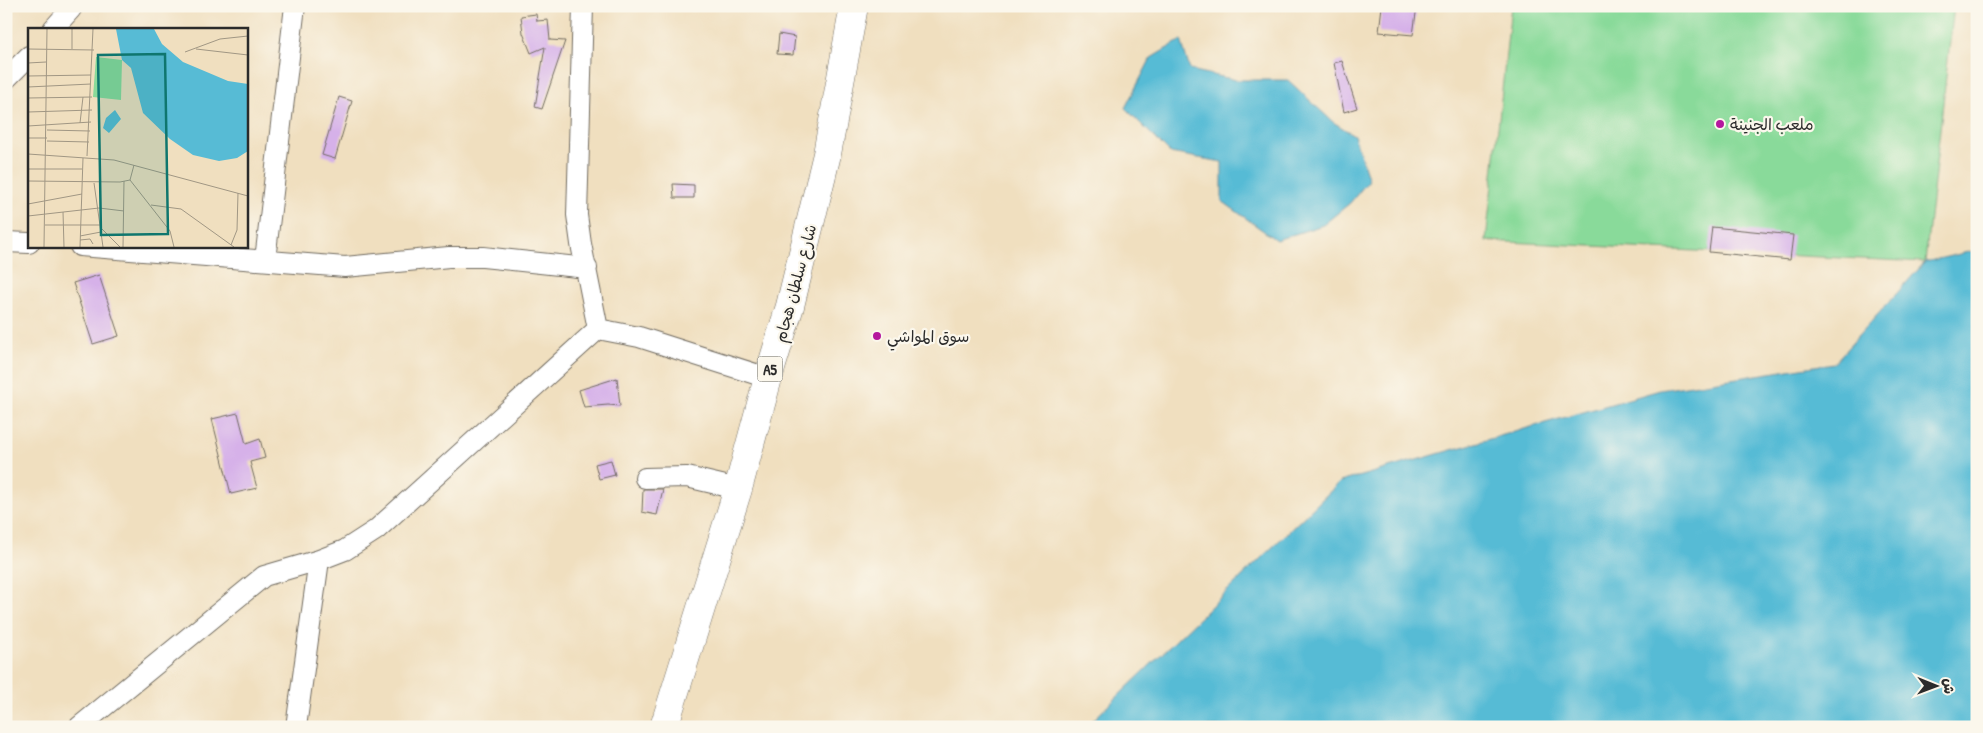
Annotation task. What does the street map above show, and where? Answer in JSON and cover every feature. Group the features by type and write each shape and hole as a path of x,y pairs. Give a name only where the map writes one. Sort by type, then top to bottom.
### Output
{"highway":[{"name":"شارع سلطان هجام","path":"664,727 738,489 790,306 814,210 854,6"}],"street":[{"path":"265,260 295,6"},
{"path":"583,6 577,216 598,329"},
{"path":"55,28 73,7"},
{"path":"6,79 28,57"},
{"path":"6,242 28,243"},
{"path":"106,248 346,267 449,257 483,257 587,268"},
{"path":"598,329 639,337 768,378"},
{"path":"79,727 264,576 320,560 345,550 376,530 598,329"},
{"path":"645,478 687,478 738,489"},
{"path":"296,727 320,560"}],"green space":[{"name":"ملعب الجنينة","path":"1511,6 1954,6 1925,262 1486,241"}],"water":[{"path":"1181,40 1190,70 1236,80 1288,80 1333,122 1354,135 1369,180 1350,203 1323,225 1276,240 1222,201 1222,162 1170,153 1125,108 1151,58"},
{"path":"1977,250 1977,727 1086,727 1340,482 1660,390 1834,363 1925,262"}],"building":[{"path":"1382,6 1417,6 1413,35 1379,32"},
{"path":"536,14 537,21 548,20 550,40 565,41 542,109 535,107 545,47 531,53 523,33 521,16"},
{"path":"779,34 795,37 793,55 777,54"},
{"path":"1342,61 1357,108 1344,112 1334,63"},
{"path":"339,97 352,101 335,159 322,155"},
{"path":"673,184 694,185 694,198 674,198"},
{"path":"1712,227 1793,235 1790,260 1709,252"},
{"path":"99,275 119,336 93,344 73,283"},
{"path":"617,378 620,406 584,407 579,390"},
{"path":"238,413 246,444 260,439 265,458 250,462 257,488 231,494 212,419"},
{"path":"611,460 615,475 599,479 595,464"},
{"path":"643,489 663,489 657,515 642,512"}],"place":[{"name":"ملعب الجنينة","path":"1720,124"},
{"name":"سوق المواشي","path":"877,336"}]}
